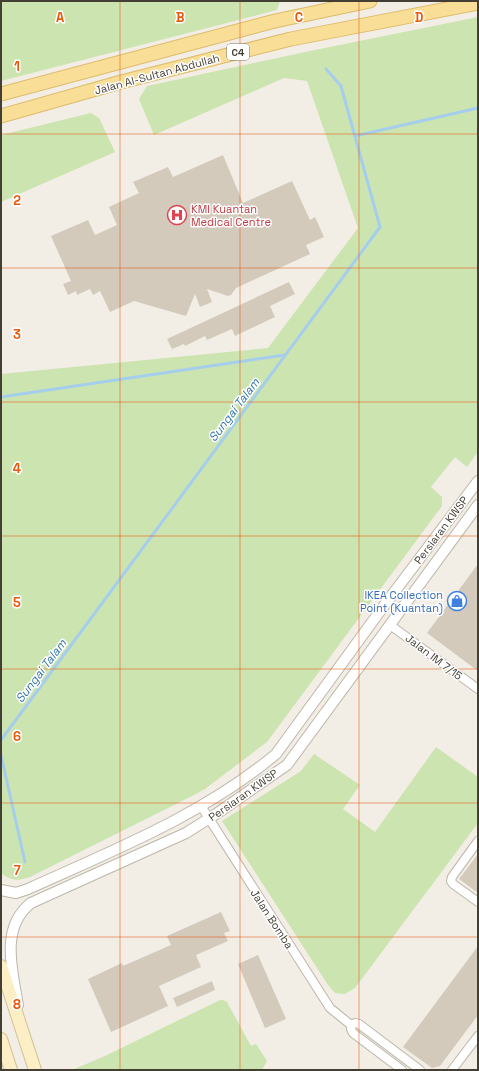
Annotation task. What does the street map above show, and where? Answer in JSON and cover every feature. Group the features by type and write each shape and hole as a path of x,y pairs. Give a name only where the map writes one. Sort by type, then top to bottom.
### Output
{"main road":[{"name":"Jalan Al-Sultan Abdullah","path":"1,94 274,21 370,1"},
{"name":"Jalan Al-Sultan Abdullah","path":"1,116 121,82 290,39 478,3"},
{"path":"1,966 35,1070"},
{"path":"1,1039 11,1070"}],"street":[{"name":"Persiaran KWSP","path":"1,890 4,892 16,892 28,889 164,826 201,806 253,772 276,754 463,500 476,487"},
{"path":"463,500 477,508"},
{"name":"Persiaran KWSP","path":"23,1032 9,944 12,928 22,911 31,903 179,836 208,819 287,765 477,508"},
{"path":"386,603 399,612"},
{"name":"Jalan IM 7/15","path":"390,625 478,689"},
{"name":"Jalan Bomba","path":"201,806 330,1008 351,1025 353,1033 402,1070"},
{"path":"478,842 451,880 453,884 478,902"},
{"name":"Jalan Bomba","path":"351,1025 355,1023 359,1024 420,1070"},
{"path":"452,1070 478,1036"}],"green space":[{"path":"1,1 280,1 277,10 1,81"},
{"path":"478,17 478,452 467,467 455,457 431,487 442,497 442,506 267,742 205,789 192,796 30,877 18,880 8,878 1,873 1,374 268,348 358,228 307,81 284,78 154,135 139,99 147,86"},
{"path":"91,113 99,118 115,152 1,202 1,135"},
{"path":"436,747 478,777 478,823 355,988 345,994 335,993 328,985 222,821 301,771 314,754 360,785 343,809 375,832"},
{"path":"220,1000 227,1002 251,1046 256,1044 267,1061 262,1070 72,1070 105,1056"}],"building":[{"name":"KMI Kuantan Medical Centre","path":"223,155 243,203 292,181 310,220 315,217 324,237 306,245 310,254 236,288 231,295 228,296 207,289 212,302 200,307 195,294 186,316 134,301 110,312 100,291 93,295 90,289 77,295 76,291 68,295 63,284 71,281 51,236 88,220 95,235 117,225 109,207 139,193 133,182 168,167 173,177"},
{"path":"289,282 295,294 270,306 275,317 235,336 232,329 207,340 205,336 185,346 184,344 172,349 167,339"},
{"path":"478,564 478,671 427,633"},
{"path":"478,854 478,893 459,879"},
{"path":"221,912 230,931 224,933 228,941 196,955 201,967 159,986 168,1006 111,1032 88,979 122,963 123,966 171,945 167,936"},
{"path":"478,946 478,1015 440,1066 432,1068 403,1047"},
{"path":"258,955 286,1019 265,1028 238,964"},
{"path":"212,981 215,990 177,1007 173,998"}],"waterway":[{"name":"Sungai Talam","path":"1,740 380,227 341,86 326,69"},
{"path":"355,136 478,108"},
{"path":"1,397 285,355"},
{"name":"Sungai Talam","path":"1,755 25,862"}],"place":[{"name":"KMI Kuantan Medical Centre","path":"177,215"},
{"name":"IKEA Collection Point (Kuantan)","path":"457,601"}]}
